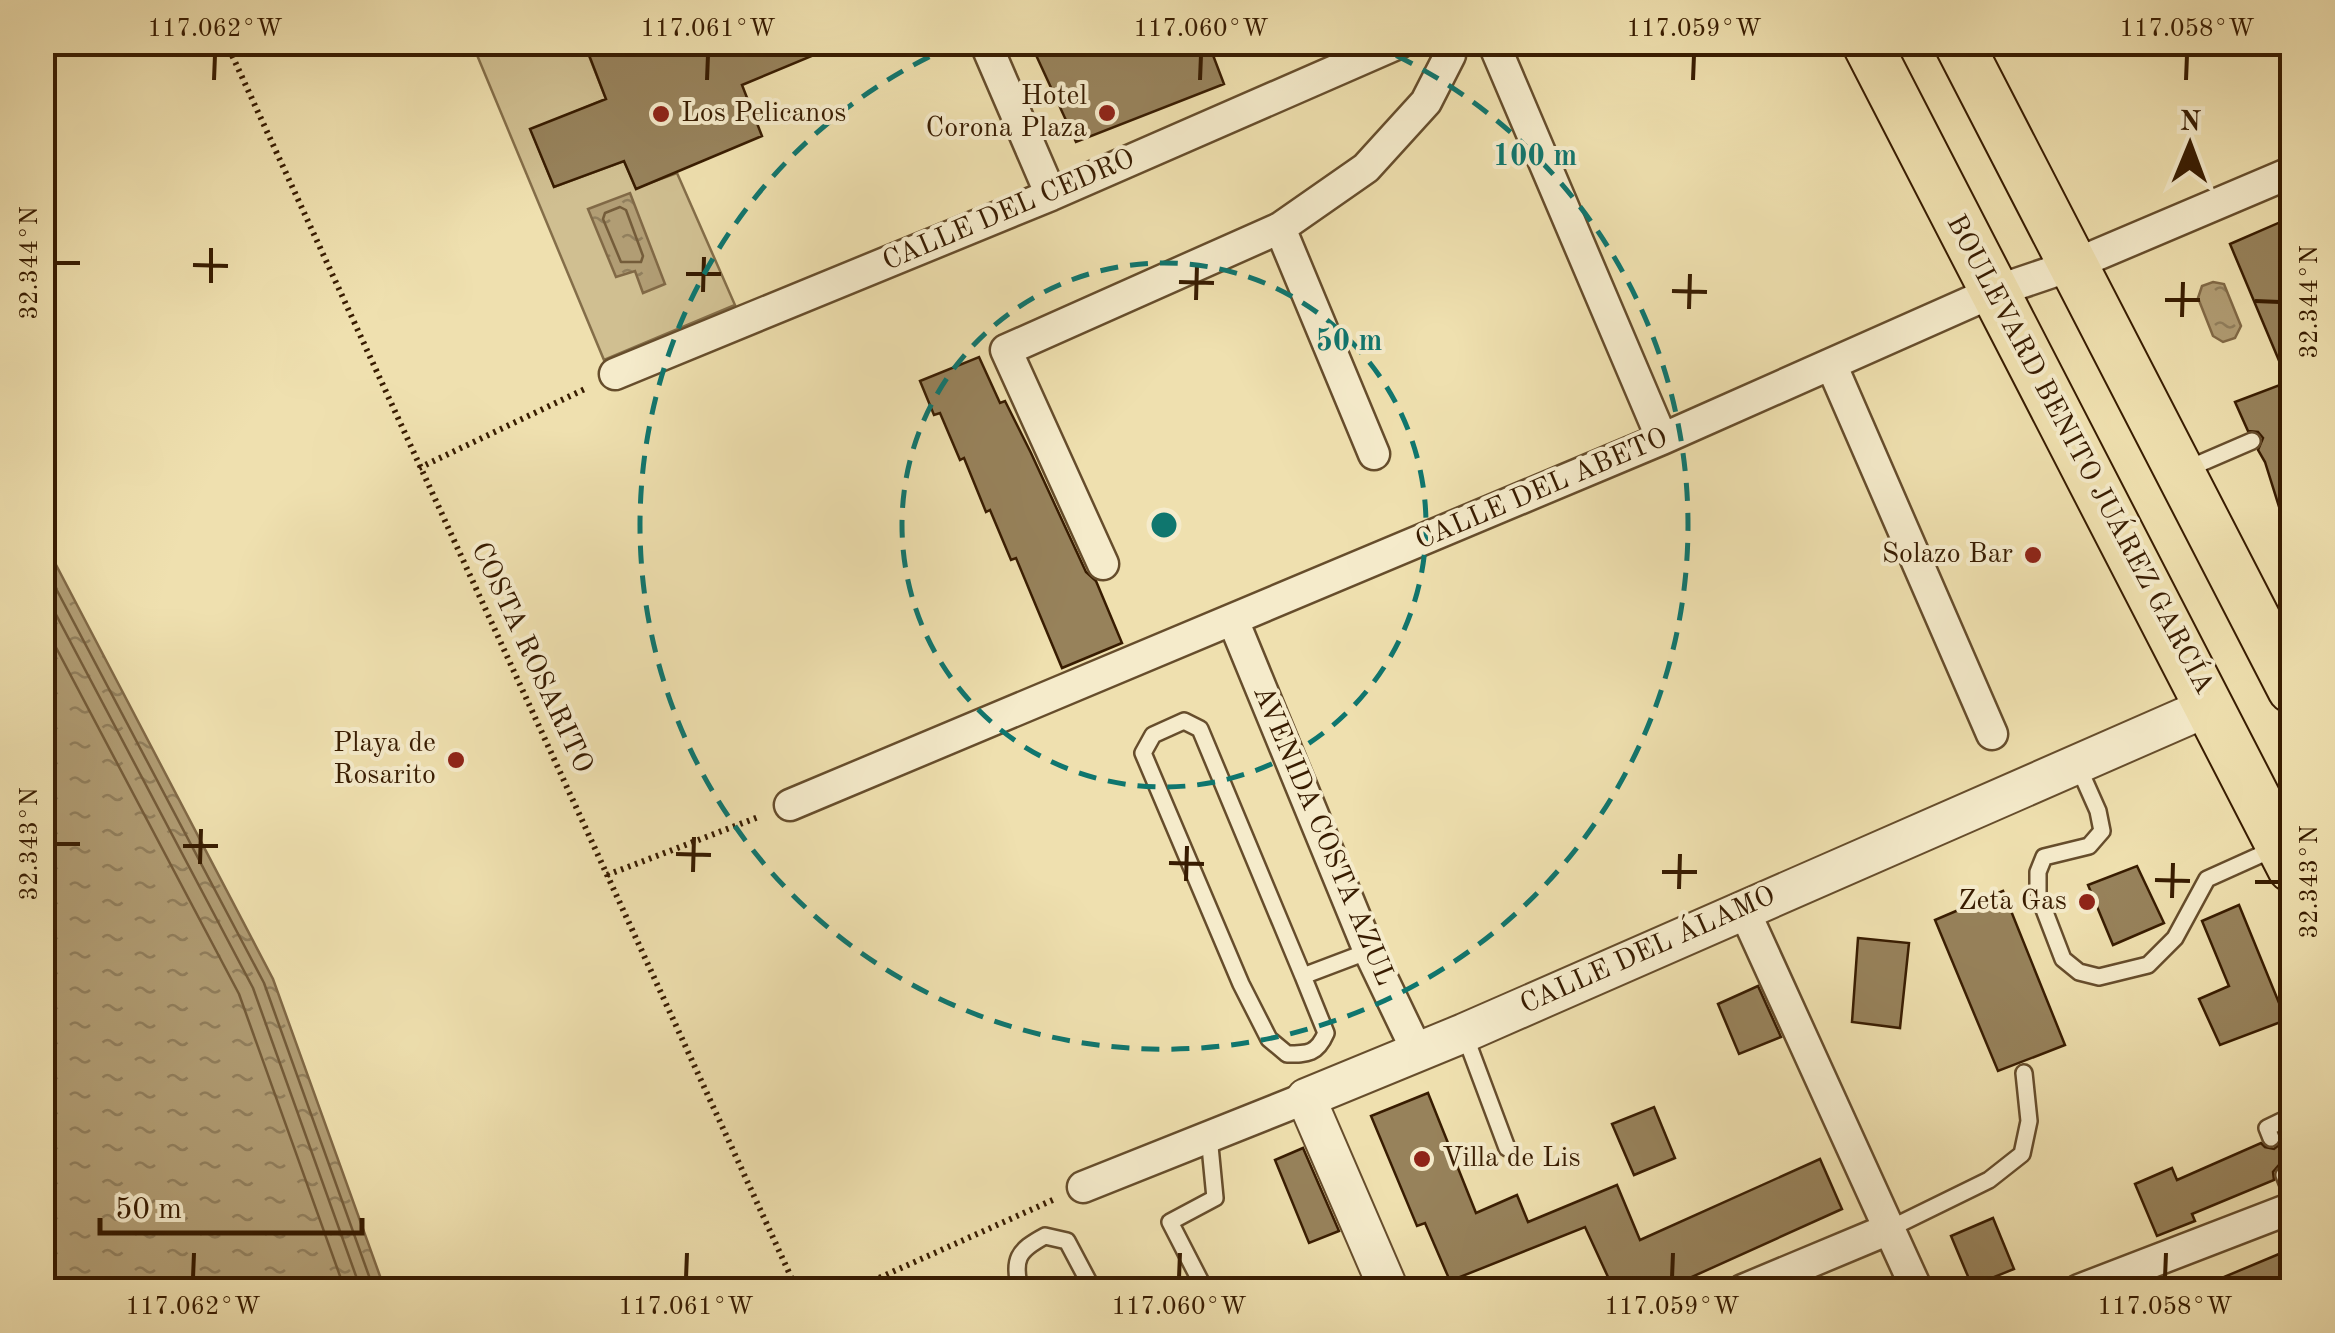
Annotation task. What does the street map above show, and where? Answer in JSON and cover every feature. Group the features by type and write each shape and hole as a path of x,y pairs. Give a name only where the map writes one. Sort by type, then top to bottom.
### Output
{"main road":[{"name":"BOULEVARD BENITO JUÁREZ GARCÍA","path":"1866,42 2287,857"},
{"path":"1958,42 2291,682"}],"street":[{"path":"985,42 1051,195"},
{"name":"CALLE DEL CEDRO","path":"615,374 1051,195 1401,42"},
{"path":"1104,564 1006,350 1280,228 1366,168 1390,142 1426,102 1450,55 1450,42"},
{"path":"1493,42 1662,440"},
{"name":"CALLE DEL ABETO","path":"790,805 1662,440 1993,292 2072,266 2292,172"},
{"path":"1280,228 1374,454"},
{"path":"1831,364 1992,734"},
{"name":"AVENIDA COSTA AZUL","path":"1233,620 1369,951 1417,1052"},
{"name":"CALLE DEL ÁLAMO","path":"1083,1187 1464,1033 2210,706"},
{"path":"1743,908 1917,1290"},
{"path":"1306,1098 1389,1290"},
{"path":"2079,1290 2292,1208"},
{"path":"1743,1290 1889,1229"}],"lane":[{"path":"2180,472 2252,441"},
{"path":"1184,722 1200,729 1303,976 1326,1033 1320,1047 1311,1054 1287,1054 1269,1039 1241,984 1143,753 1153,735 1184,722"},
{"path":"2077,763 2098,811 2102,831 2089,846 2044,857 2038,872 2038,894 2064,959 2079,972 2099,977 2148,965 2175,938 2207,879 2287,857"},
{"path":"1303,976 1369,951"},
{"path":"1464,1033 1508,1148"},
{"path":"1889,1229 1988,1180 2022,1154 2029,1121 2024,1073"},
{"path":"2271,1138 2267,1128 2292,1116"},
{"path":"1205,1290 1170,1222 1215,1198 1209,1136"},
{"path":"2284,1175 2292,1196"},
{"path":"1020,1290 1015,1268 1024,1248 1046,1236 1067,1241 1093,1290"}],"path":[{"name":"COSTA ROSARITO","path":"226,42 797,1290"},
{"path":"419,468 615,374"},
{"path":"607,875 790,805"},
{"path":"852,1290 1083,1187"}],"shaded area":[{"path":"472,43 584,43 606,99 531,130 554,187 624,161 636,188 677,173 735,305 604,360"}],"water":[{"path":"630,193 665,284 643,293 635,271 616,277 588,209"},
{"path":"2224,284 2241,326 2235,338 2223,342 2213,336 2198,298 2202,286"},
{"path":"43,540 273,979 385,1290 43,1290"}],"building":[{"name":"Los Pelicanos","path":"584,42 843,43 742,85 762,136 636,189 624,161 554,187 530,129 606,99"},
{"name":"Hotel Corona Plaza","path":"1030,42 1208,42 1224,84 1076,142"},
{"path":"2292,217 2292,528 2286,529 2258,450 2263,438 2258,432 2248,431 2235,402 2288,382 2230,244"},
{"path":"979,357 1000,403 1005,401 1031,453 1086,572 1096,581 1122,643 1062,668 1016,558 1011,560 964,458 960,460 940,413 934,415 920,381"},
{"path":"2137,866 2164,923 2113,945 2088,885"},
{"path":"2003,891 2065,1045 1998,1071 1935,920"},
{"path":"2239,905 2286,1020 2220,1045 2199,999 2229,986 2202,921"},
{"path":"1858,938 1909,943 1900,1028 1852,1022"},
{"path":"1758,986 1781,1037 1739,1054 1718,1004"},
{"path":"1428,1093 1476,1213 1517,1195 1528,1222 1617,1185 1640,1240 1820,1159 1842,1209 1663,1290 1614,1290 1585,1227 1450,1281 1425,1223 1417,1226 1371,1116"},
{"path":"1654,1107 1675,1158 1634,1175 1612,1124"},
{"path":"2292,1129 2292,1168 2279,1165 2273,1172 2274,1180 2192,1214 2195,1221 2157,1236 2135,1184 2172,1168 2177,1180 2261,1143 2274,1149 2280,1144 2281,1134"},
{"path":"1303,1148 1339,1231 1309,1243 1275,1160"},
{"path":"1993,1218 2014,1269 1972,1286 1951,1236"},
{"path":"2279,1254 2292,1290 2193,1290"}],"place":[{"name":"Hotel Corona Plaza","path":"1107,113"},
{"name":"Los Pelicanos","path":"661,114"},
{"name":"Solazo Bar","path":"2033,555"},
{"name":"Playa de Rosarito","path":"456,760"},
{"name":"Zeta Gas","path":"2087,902"},
{"name":"Villa de Lis","path":"1422,1159"}]}
